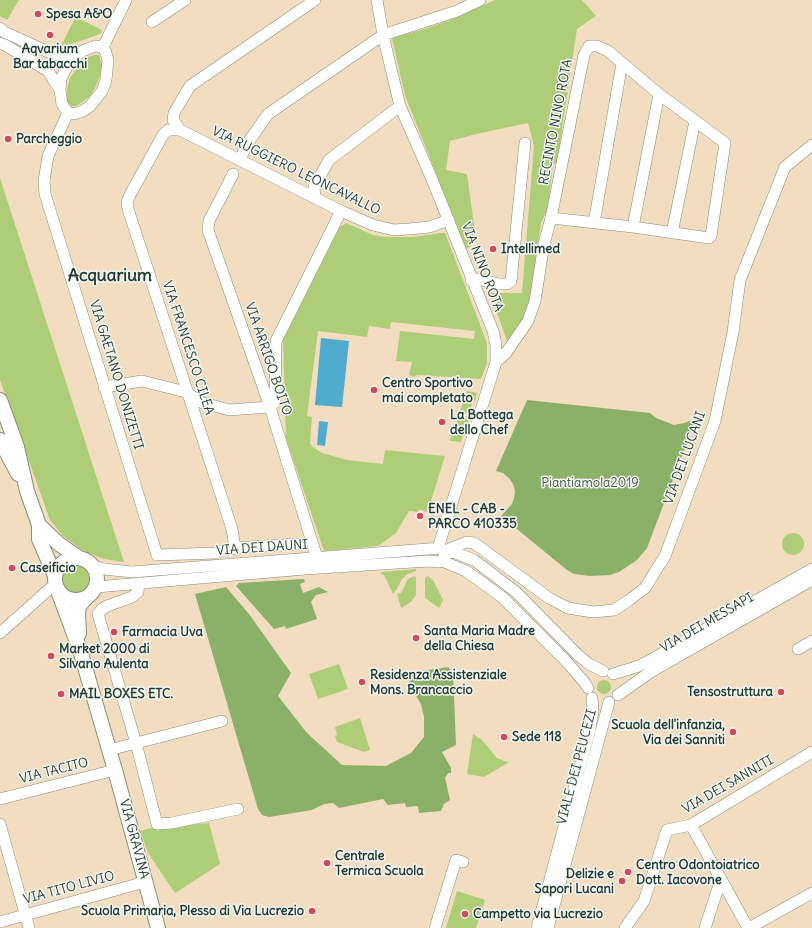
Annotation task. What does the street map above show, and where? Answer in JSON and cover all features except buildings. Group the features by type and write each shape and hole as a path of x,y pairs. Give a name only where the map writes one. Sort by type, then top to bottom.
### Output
{"main road":[{"path":"0,400 17,448 27,491 39,525 39,539 79,647"},
{"path":"0,440 27,491"},
{"path":"39,525 59,544 79,558 89,562 96,572 98,579 93,593 81,600 68,599 63,596 56,584 57,569 66,560 79,558"},
{"path":"79,647 79,606 87,597"},
{"name":"VIA GRAVINA","path":"79,647 115,770 158,928"}],"street":[{"path":"103,47 126,0"},
{"path":"152,22 185,0"},
{"path":"180,130 173,120 174,113 190,86 315,0"},
{"name":"VIA NINO ROTA","path":"377,0 383,35 400,106 449,220 496,345 496,362 439,554"},
{"path":"240,160 246,144 268,114 383,35 457,11 480,0"},
{"path":"0,28 4,32 55,55 67,56 95,46 103,47"},
{"path":"0,43 5,44 48,71 60,90"},
{"name":"RECINTO NINO ROTA","path":"496,362 506,353 528,321 535,301 544,244 551,218 584,55 589,46 597,46 608,51 659,94 725,142 711,236 709,238 633,227 551,218"},
{"path":"80,52 68,64 61,79 60,90 62,104 68,113 74,114 83,111 90,106 102,91 106,80 108,60 103,47"},
{"path":"594,223 622,63"},
{"path":"633,227 659,94"},
{"path":"315,198 314,187 329,160 400,106"},
{"name":"VIA GAETANO DONIZETTI","path":"68,113 48,156 44,180 45,194 157,555 216,553 235,548"},
{"path":"672,233 695,121"},
{"name":"VIA FRANCESCO CILEA","path":"180,130 168,130 165,132 126,202 180,366 186,392 232,529 235,548"},
{"name":"VIA RUGGIERO LEONCAVALLO","path":"180,130 341,211 373,225 394,230 429,227 449,220"},
{"path":"471,280 478,279 500,284 507,284 511,280 525,143"},
{"name":"VIA DEI LUCANI","path":"466,542 474,543 549,598 568,608 593,612 614,610 628,602 645,588 665,556 715,421 733,332 740,280 785,167 812,145"},
{"name":"VIA ARRIGO BOITO","path":"233,174 209,221 208,230 270,407 317,558"},
{"path":"104,387 142,381 186,392 200,402 229,410 270,407 275,402 276,342 341,211"},
{"path":"439,554 466,542"},
{"path":"465,557 462,553 462,548 466,542"},
{"path":"235,548 298,544"},
{"name":"VIA DEI DAUNI","path":"96,586 139,583 304,564 317,558 426,549 439,554 466,571 502,597 560,655 585,683 590,693"},
{"name":"VIA DEI DAUNI","path":"93,566 104,569 132,572 304,564 428,561 439,554 465,557 474,560 516,592 568,646 589,664 608,672"},
{"name":"VIA DEI MESSAPI","path":"618,695 664,658 790,587 812,569"},
{"name":"VIA DEI MESSAPI","path":"790,587 812,580"},
{"name":"VIA GRAVINA","path":"139,583 138,592 132,597 107,606 98,614 158,824 172,824 238,809"},
{"path":"0,633 56,584"},
{"path":"798,649 812,641"},
{"path":"560,655 568,646"},
{"name":"VIA DEI MESSAPI","path":"608,672 639,666 664,658"},
{"path":"608,672 619,681 620,686 618,695 609,702 600,702 590,693 588,684 592,676 595,674 608,672"},
{"name":"VIALE DEI PEUCEZI","path":"567,837 593,711 590,693"},
{"name":"VIALE DEI PEUCEZI","path":"537,928 552,892 567,837 609,702"},
{"path":"109,750 222,721"},
{"name":"VIA DEI SANNITI","path":"625,928 644,901 667,830 691,825 810,758"},
{"name":"VIA TACITO","path":"0,799 115,770"},
{"path":"0,824 29,928"},
{"path":"691,825 749,928 812,893"},
{"path":"435,928 456,860 463,862"},
{"path":"705,928 721,879"},
{"name":"VIA TITO LIVIO","path":"0,922 145,882"},
{"name":"VIALE DEI PEUCEZI","path":"548,928 552,892"}],"green space":[{"path":"0,0 19,0 7,20 0,16"},
{"path":"495,0 582,0 596,16 577,29 557,163 553,164 548,208 541,223 529,303 525,317 508,344 490,293 522,293 534,146 528,123 450,141 446,170 467,174 474,225 473,239 470,247 466,249 405,95 392,38 448,21"},
{"path":"75,18 78,18 102,30 100,34 63,47 61,46"},
{"path":"94,55 99,55 102,65 100,76 95,88 90,96 84,101 76,106 71,106 67,101 67,89 70,78 81,62"},
{"path":"0,178 124,562 104,559 82,550 62,535 50,520 0,380"},
{"path":"346,223 373,235 386,237 413,237 445,233 487,343 487,363 481,379 417,375 414,377 409,375 412,362 396,361 400,331 474,339 475,331 391,322 390,329 369,326 367,337 318,331 307,416 312,417 310,443 313,447 322,453 347,460 383,464 385,450 445,456 430,504 426,512 419,509 418,512 409,511 396,533 378,546 324,551 286,438 283,340 340,227"},
{"path":"467,391 477,393 475,401 465,399"},
{"name":"Piantiamola2019","path":"527,400 650,413 656,418 674,425 696,419 647,548 637,560 619,572 610,575 590,576 574,574 567,570 501,516 512,504 515,491 509,478 503,473 496,471"},
{"path":"463,402 472,404 470,413 460,412"},
{"path":"459,415 469,417 467,427 455,426"},
{"path":"454,429 465,430 461,442 450,441"},
{"path":"793,533 801,536 804,544 801,552 793,555 785,552 782,544 785,536"},
{"path":"73,562 79,562 83,563 90,569 93,579 92,586 86,593 79,596 73,596 69,595 62,589 59,582 59,576 60,572 66,565"},
{"path":"416,569 416,571 408,574 402,579 393,594 384,575 380,574 382,572"},
{"path":"414,576 416,577 416,595 411,602 401,608 397,594 401,593 408,579"},
{"path":"428,576 433,580 443,600 439,608 425,598 425,578"},
{"path":"304,579 305,582 300,584 303,593 319,587 328,592 316,595 311,602 317,619 286,629 285,626 274,629 236,586 239,583"},
{"path":"226,587 249,614 291,673 278,696 307,733 342,765 386,766 411,753 424,737 424,717 421,704 410,686 408,673 448,667 453,672 456,745 442,752 451,768 451,773 448,773 445,778 450,800 444,804 441,811 419,813 418,806 406,807 405,803 388,805 383,799 339,808 333,803 324,804 312,810 269,817 262,815 258,809 195,594"},
{"path":"339,664 348,689 318,699 309,674"},
{"path":"601,680 607,680 611,684 611,690 607,694 601,694 597,690 597,684"},
{"path":"360,718 370,750 364,752 337,742 335,736 337,735 335,727"},
{"path":"473,734 482,740 497,758 509,762 484,777 467,774"},
{"path":"209,823 220,864 175,893 148,853 140,831 151,828"},
{"name":"Campetto via Lucrezio","path":"457,891 485,900 476,928 446,928"}],"water":[{"path":"321,338 349,341 342,407 315,405"},
{"path":"319,421 328,422 325,446 317,445"}],"place":[{"name":"Spesa A&O","path":"38,14"},
{"name":"Aqvarium Bar tabacchi","path":"50,35"},
{"name":"Parcheggio","path":"8,139"},
{"name":"Intellimed","path":"493,249"},
{"name":"Centro Sportivo mai completato","path":"374,390"},
{"name":"La Bottega dello Chef","path":"442,422"},
{"name":"ENEL - CAB - PARCO 410335","path":"420,516"},
{"name":"Caseificio","path":"12,568"},
{"name":"Farmacia Uva","path":"114,632"},
{"name":"Santa Maria Madre della Chiesa","path":"416,638"},
{"name":"Market 2000 di Silvano Aulenta","path":"51,656"},
{"name":"Residenza Assistenziale Mons. Brancaccio","path":"362,682"},
{"name":"Tensostruttura","path":"781,692"},
{"name":"MAIL BOXES ETC.","path":"61,694"},
{"name":"Scuola dell'infanzia, Via dei Sanniti","path":"733,732"},
{"name":"Sede 118","path":"504,737"},
{"name":"Centrale Termica Scuola","path":"327,863"},
{"name":"Centro Odontoiatrico Dott. Iacovone","path":"628,872"},
{"name":"Delizie e Sapori Lucani","path":"622,881"},
{"name":"Scuola Primaria, Plesso di Via Lucrezio","path":"312,911"},
{"name":"Campetto via Lucrezio","path":"465,914"}],"district":[{"name":"Acquarium","path":"110,276"}]}
